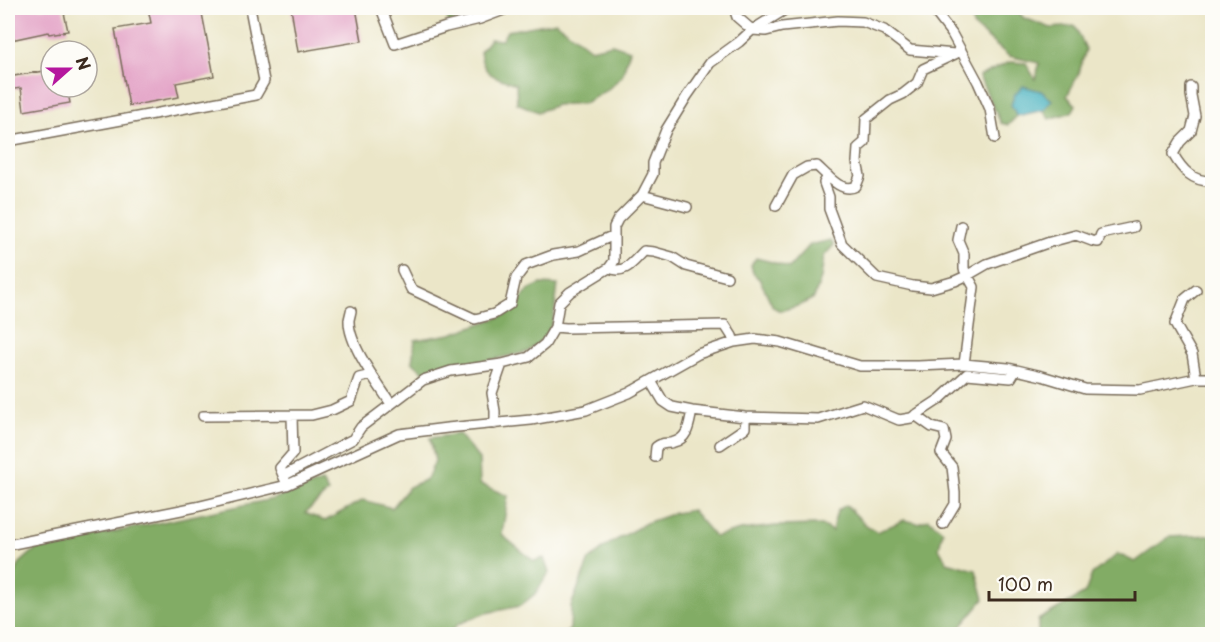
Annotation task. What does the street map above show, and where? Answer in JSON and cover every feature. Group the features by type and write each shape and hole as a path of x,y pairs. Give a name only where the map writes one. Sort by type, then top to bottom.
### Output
{"street":[{"path":"8,141 256,95 264,81 250,8"},
{"path":"381,8 395,44 509,8"},
{"path":"734,8 737,17 752,30 766,31 838,21 863,22 884,30 910,50 958,52"},
{"path":"285,480 353,439 361,427 423,380 451,371 502,364 529,357 545,344 555,327 559,303 570,292 609,268 614,261 614,227 618,219 642,195 653,174 653,163 666,130 710,63 752,30 788,8"},
{"path":"932,8 952,34 958,52 978,82 990,109 995,138"},
{"path":"776,206 793,175 807,166 817,166 843,188 850,189 856,186 860,176 857,162 858,148 865,142 867,119 890,100 917,84 923,69 958,52"},
{"path":"1191,87 1195,116 1191,131 1180,142 1173,154 1182,169 1194,177 1212,181"},
{"path":"828,176 824,183 829,197 829,209 842,244 877,278 913,286 931,288 955,281 987,264 1076,235 1098,242 1101,234 1134,227"},
{"path":"642,195 687,207"},
{"path":"961,226 958,240 964,254 964,269 974,287 964,364"},
{"path":"402,270 411,289 475,319 494,314 510,304 516,278 526,265 553,255 579,251 614,235"},
{"path":"609,268 616,271 626,269 644,251 672,257 686,266 727,277"},
{"path":"1196,290 1185,299 1175,324 1192,354 1196,378"},
{"path":"351,311 349,320 353,337 364,364 391,404"},
{"path":"555,327 725,325 734,342"},
{"path":"8,544 196,507 285,480 399,434 531,420 586,410 629,393 698,354 734,342 755,339 780,342 860,366 964,364 1016,370 1085,389 1140,390 1196,378 1212,378"},
{"path":"495,424 492,393 502,364"},
{"path":"651,381 663,401 672,407 692,411 746,417 818,419 862,405 899,420 915,416 940,399 967,374 1011,378 1016,370"},
{"path":"203,416 312,415 332,410 351,401 359,378 372,375"},
{"path":"654,457 656,447 662,442 673,443 687,432 692,411"},
{"path":"285,480 280,468 293,453 292,416"},
{"path":"915,416 932,427 944,430 946,440 942,453 952,467 955,504 943,524"},
{"path":"720,445 745,428 746,417"}],"green space":[{"path":"446,8 489,8 449,23"},
{"path":"971,8 1014,8 1024,18 1051,28 1075,26 1086,49 1079,73 1067,96 1076,105 1072,112 1049,119 1044,110 1052,100 1041,91 1011,105 1017,116 1008,125 1001,123 979,76 1010,62 1026,63 1035,79 1039,63 1009,56 973,26"},
{"path":"556,22 591,49 612,44 630,50 622,76 607,90 585,103 556,105 538,112 517,103 516,84 487,71 480,52 490,39 502,40 507,31"},
{"path":"831,240 834,245 824,256 821,278 814,298 801,305 780,311 773,307 760,280 753,273 751,265 756,258 789,268 810,245"},
{"path":"541,284 558,285 554,316 549,331 527,352 426,374 412,362 415,340 451,334 508,314 530,289"},
{"path":"459,434 479,459 480,484 508,496 502,535 534,561 544,558 549,573 535,594 520,606 486,613 458,624 449,634 8,634 8,589 20,563 37,548 273,499 322,482 328,492 305,513 325,521 363,500 392,508 409,487 427,479 435,461 430,438"},
{"path":"846,505 866,525 877,532 904,520 918,523 929,519 943,531 939,548 947,562 976,570 984,599 955,634 565,634 570,629 571,606 589,560 609,544 646,523 692,510 715,537 740,530 776,526 821,525 832,531 837,511"},
{"path":"1212,535 1212,634 1038,634 1038,620 1085,593 1092,574 1118,554 1135,562 1169,537"}],"water":[{"path":"1023,86 1041,91 1052,100 1044,110 1017,116 1011,105 1014,95"}],"building":[{"path":"8,8 63,8 68,31 49,34 48,32 11,40"},
{"path":"148,8 201,8 214,76 176,83 179,97 129,106 115,29 151,23"},
{"path":"291,8 356,8 362,41 298,52"},
{"path":"39,72 39,99 69,99 70,103 24,111 21,88 8,90 8,77"}]}
